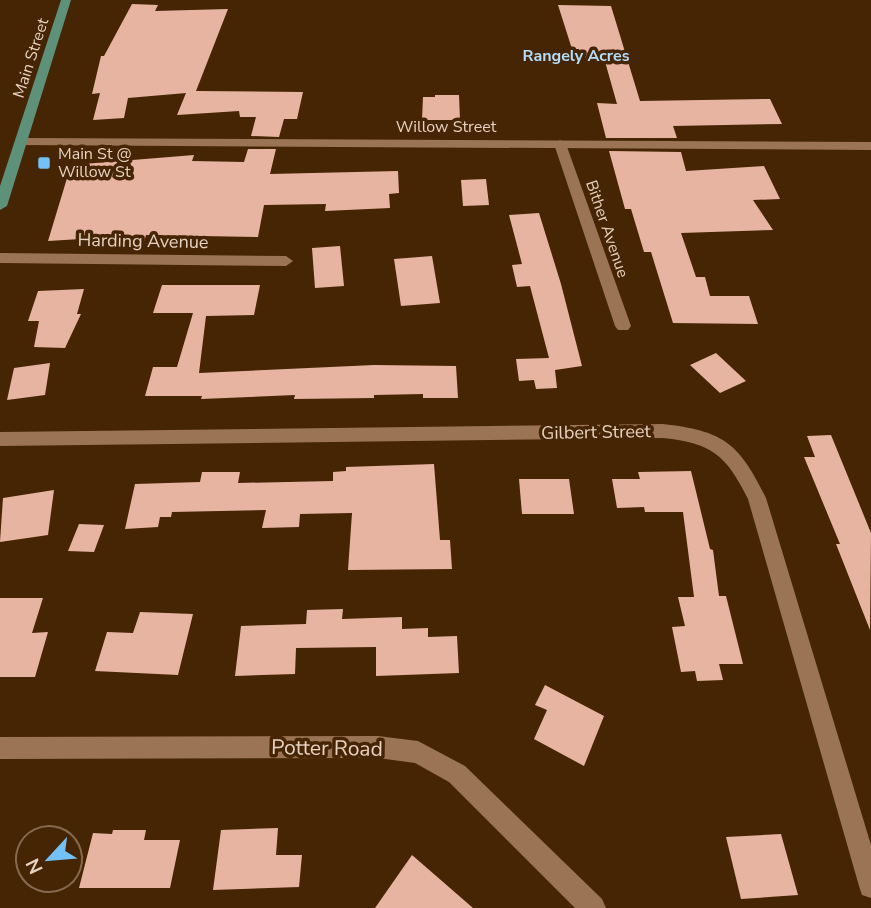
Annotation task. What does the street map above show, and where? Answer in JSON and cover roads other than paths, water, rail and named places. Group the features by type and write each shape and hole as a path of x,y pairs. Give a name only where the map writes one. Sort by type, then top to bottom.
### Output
{"main road":[{"name":"Main Street","path":"0,206 66,0"}],"street":[{"name":"Willow Street","path":"22,142 871,146"},
{"name":"Bither Avenue","path":"560,144 623,326"},
{"name":"Harding Avenue","path":"0,258 286,261"},
{"name":"Gilbert Street","path":"0,439 663,431 698,434 719,445 738,462 757,498 871,886"},
{"name":"Potter Road","path":"0,748 378,747 418,752 457,774 593,908"}],"place":[{"name":"Main St @ Willow St","path":"44,163"}],"district":[{"name":"Rangely Acres","path":"576,56"}]}
